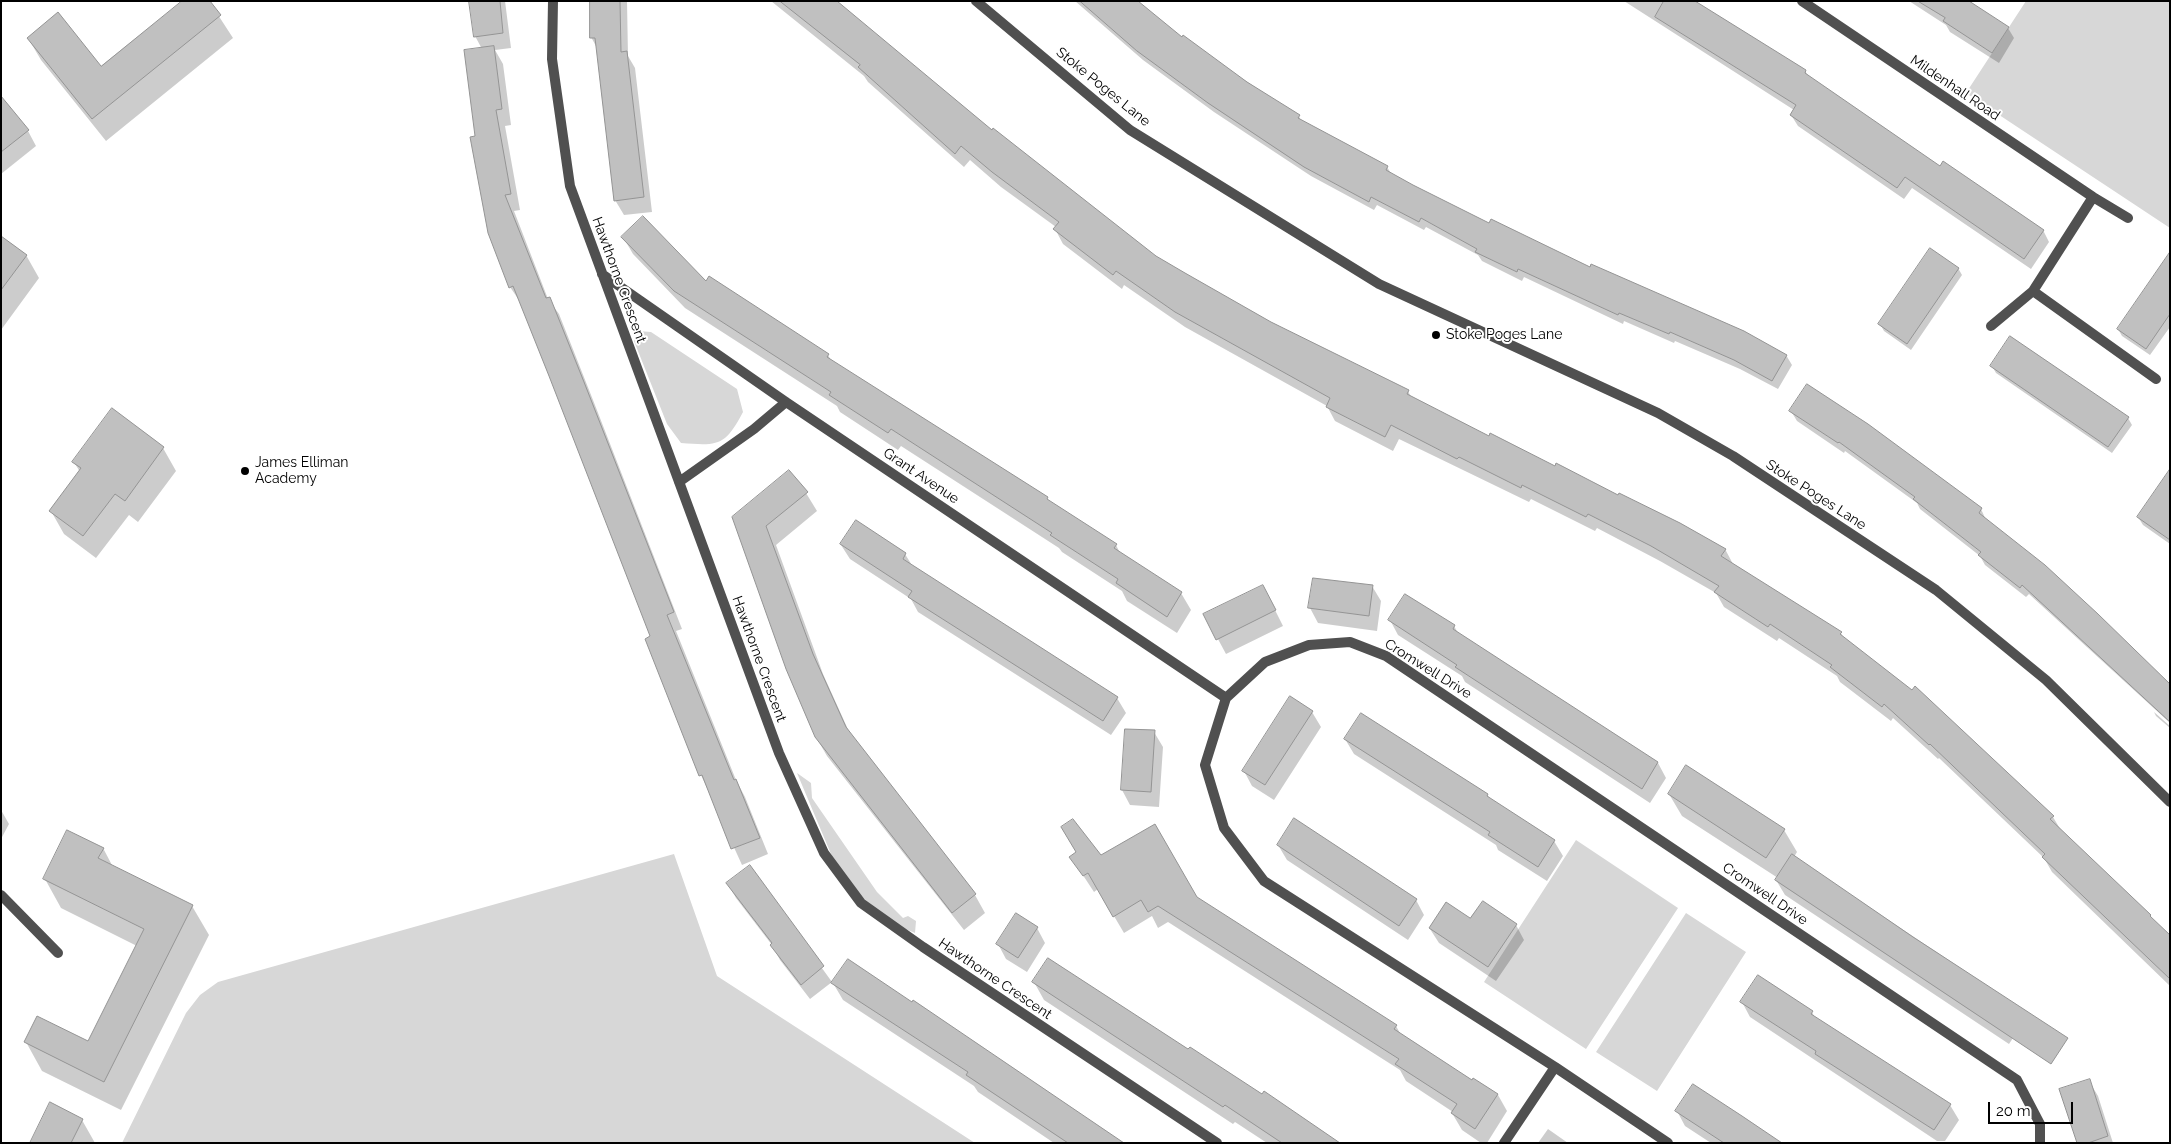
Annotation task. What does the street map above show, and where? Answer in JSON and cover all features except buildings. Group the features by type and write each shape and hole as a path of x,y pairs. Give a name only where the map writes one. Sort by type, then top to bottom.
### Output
{"street":[{"name":"Hawthorne Crescent","path":"553,1 552,59 570,186 780,753 824,853 861,903 923,948 1217,1143"},
{"name":"Stoke Poges Lane","path":"976,1 1130,130 1379,284 1658,414 1732,456 1936,590 2046,680 2170,802"},
{"name":"Mildenhall Road","path":"1802,1 2093,197 2128,218"},
{"path":"1991,326 2033,291 2093,197"},
{"name":"Grant Avenue","path":"602,274 786,402 1226,698"},
{"path":"2033,291 2156,379"},
{"path":"679,482 754,429 786,402"},
{"name":"Cromwell Drive","path":"1226,698 1265,662 1309,645 1350,642 1386,656 2016,1080 2040,1124 2040,1143"},
{"path":"1226,698 1205,766 1224,828 1264,881 1555,1067 1668,1143"},
{"path":"1,895 58,953"},
{"path":"1504,1143 1555,1067"}],"shaded area":[{"path":"2026,1 2170,1 2170,228 1966,93"},
{"path":"638,331 651,332 737,389 743,412 731,432 725,438 713,443 681,443 667,424 634,341"},
{"path":"797,773 811,783 812,798 877,892 903,918 908,916 916,921 915,933 903,928 844,885"},
{"path":"1576,840 1678,908 1586,1049 1484,982"},
{"path":"674,854 717,976 975,1143 122,1143 186,1013 200,995 218,982"},
{"path":"1686,913 1746,952 1657,1091 1596,1052"}],"place":[{"name":"Stoke Poges Lane","path":"1436,335"},
{"name":"James Elliman Academy","path":"245,471"}]}
